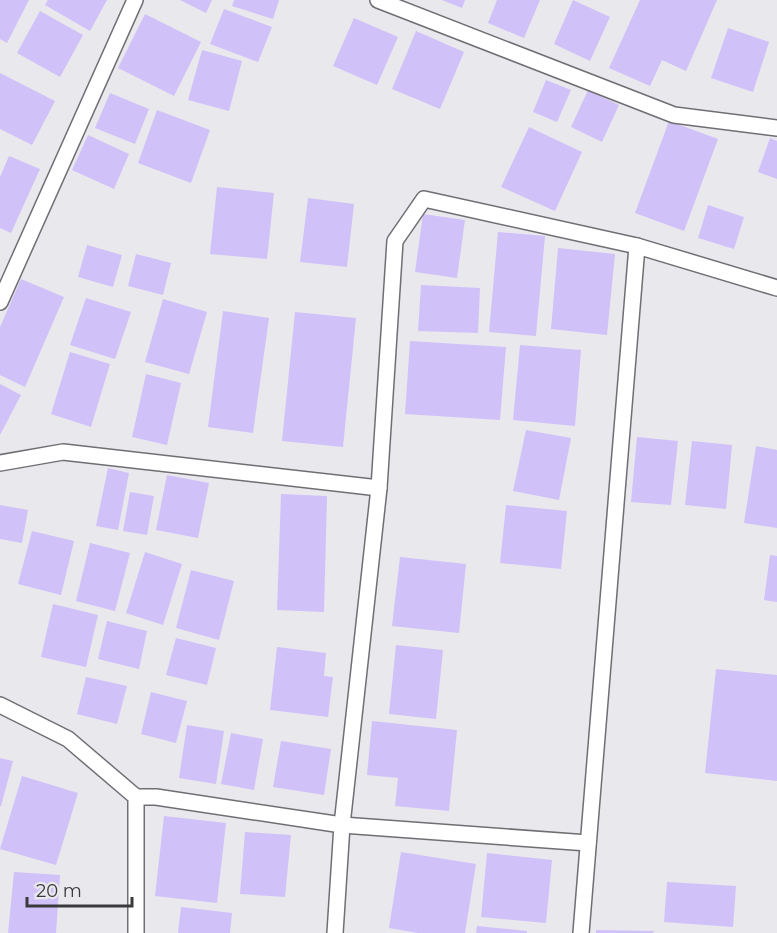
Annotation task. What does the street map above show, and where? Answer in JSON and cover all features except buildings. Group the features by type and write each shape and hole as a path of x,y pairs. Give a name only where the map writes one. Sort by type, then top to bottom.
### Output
{"lane":[{"path":"0,302 135,0"},
{"path":"378,0 674,115 777,128"},
{"path":"335,933 342,825 379,488 395,241 424,199 637,246 777,288"},
{"path":"580,933 637,246"},
{"path":"0,463 63,452 379,488"},
{"path":"0,705 68,739 136,798 156,797 342,825 588,843"},
{"path":"136,798 136,933"}]}
